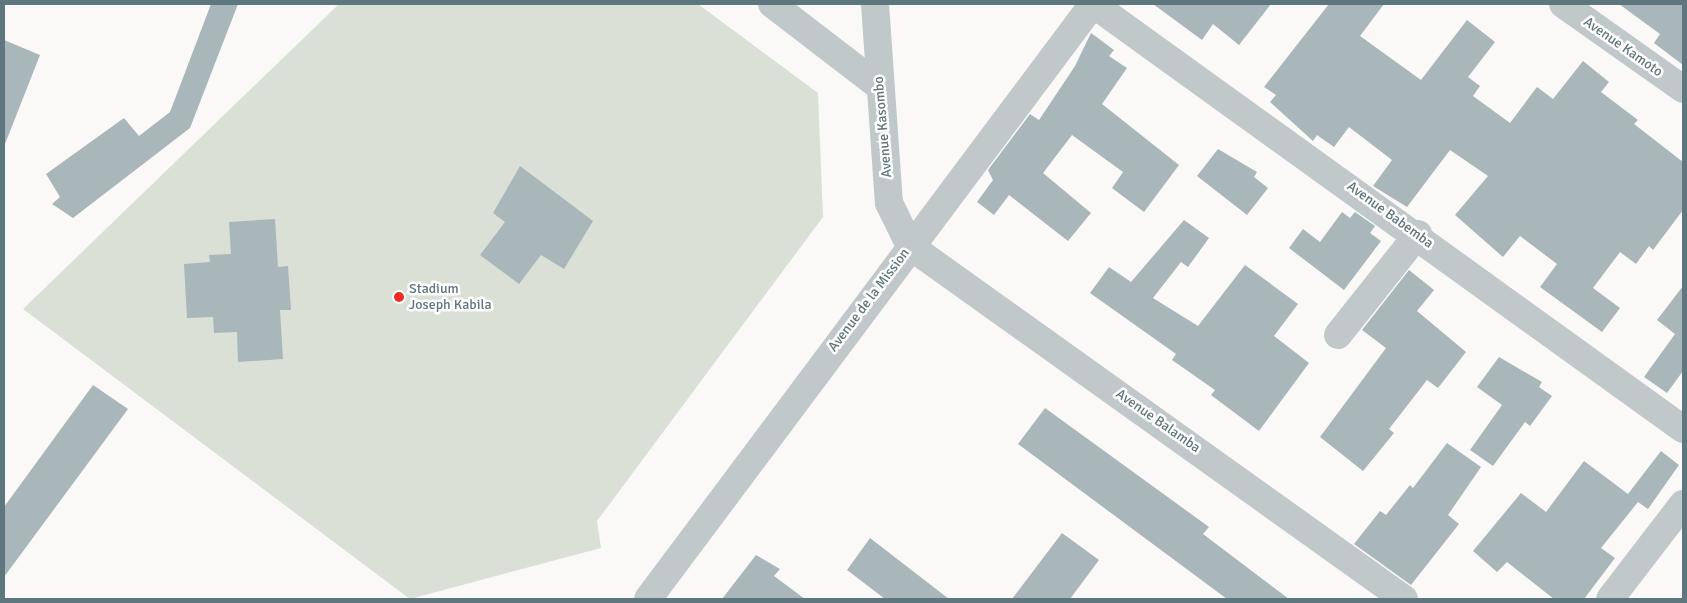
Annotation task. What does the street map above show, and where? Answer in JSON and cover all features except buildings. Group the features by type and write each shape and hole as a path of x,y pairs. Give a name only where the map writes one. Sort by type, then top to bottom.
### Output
{"street":[{"path":"772,4 879,86"},
{"name":"Avenue Kasombo","path":"875,4 879,86 889,203 910,246"},
{"name":"Avenue Babemba","path":"1093,4 1418,234 1683,429"},
{"name":"Avenue de la Mission","path":"648,599 910,246 1093,4"},
{"name":"Avenue Kamoto","path":"1563,4 1683,89"},
{"path":"1338,335 1418,234"},
{"name":"Avenue Balamba","path":"910,246 1404,599"},
{"path":"1610,599 1683,504"}],"shaded area":[{"name":"Stadium Joseph Kabila","path":"339,4 698,4 818,93 823,217 597,521 601,548 410,599 23,309"}],"place":[{"name":"Stadium Joseph Kabila","path":"399,297"}]}
